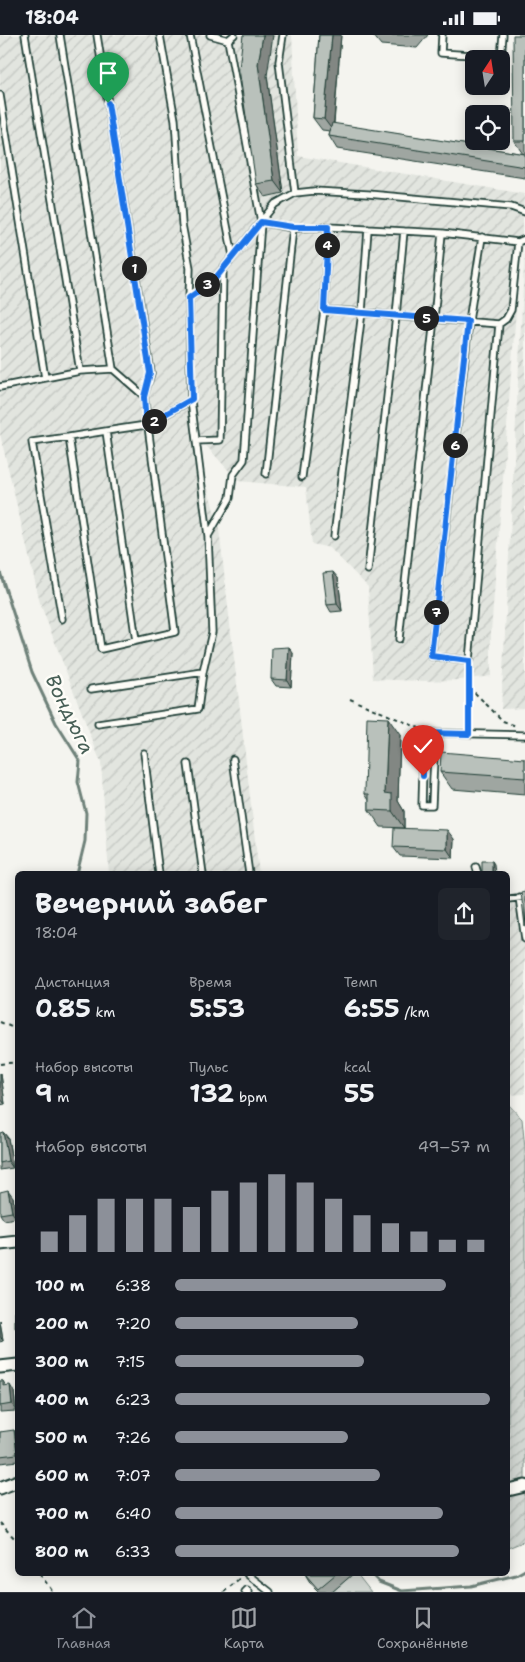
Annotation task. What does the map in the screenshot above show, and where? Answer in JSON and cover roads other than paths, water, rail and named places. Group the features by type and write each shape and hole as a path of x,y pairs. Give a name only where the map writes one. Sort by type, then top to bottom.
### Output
{"street":[{"path":"0,1244 15,1242"},
{"path":"0,1367 15,1365"},
{"path":"0,1488 15,1482"},
{"path":"510,1490 525,1486"}],"lane":[{"path":"25,35 80,371"},
{"path":"60,35 114,369 144,397"},
{"path":"69,437 101,649 176,632 146,425 144,397 150,373 98,35"},
{"path":"98,724 198,709 203,672 212,632 208,536 192,399 190,268 182,224 175,120 160,35"},
{"path":"190,35 233,256"},
{"path":"210,35 228,40"},
{"path":"228,40 234,35"},
{"path":"283,35 279,62 295,193"},
{"path":"442,35 441,53 501,57 503,35"},
{"path":"208,536 230,499 233,475 244,460 261,222 228,40"},
{"path":"0,95 45,378"},
{"path":"189,298 214,280 276,204 295,193 314,191 368,194 511,207 525,212"},
{"path":"261,222 293,227 442,233 518,242 525,239"},
{"path":"266,474 293,227"},
{"path":"302,477 324,310 328,227"},
{"path":"334,536 362,312 368,229"},
{"path":"368,570 404,231"},
{"path":"399,639 442,233"},
{"path":"482,237 468,321 431,656 469,661 498,324"},
{"path":"324,310 498,324 506,319 511,310 518,242"},
{"path":"196,441 220,440 224,268"},
{"path":"0,387 80,371 114,369"},
{"path":"62,619 32,443 146,425 192,399"},
{"path":"106,431 136,641"},
{"path":"91,689 203,672"},
{"path":"435,733 432,805 422,805 424,733 435,733 525,735"},
{"path":"144,753 159,871"},
{"path":"233,759 249,871"},
{"path":"188,764 203,871"},
{"path":"476,867 477,871"},
{"path":"522,897 525,939"},
{"path":"249,1576 270,1592"},
{"path":"245,1592 247,1590 249,1592"}],"waterway":[{"name":"Вондюга","path":"0,572 32,672 56,723 80,761 78,782 86,813 85,841 78,871"},
{"path":"373,1576 379,1582 402,1591 471,1586 516,1575 525,1570"}]}
